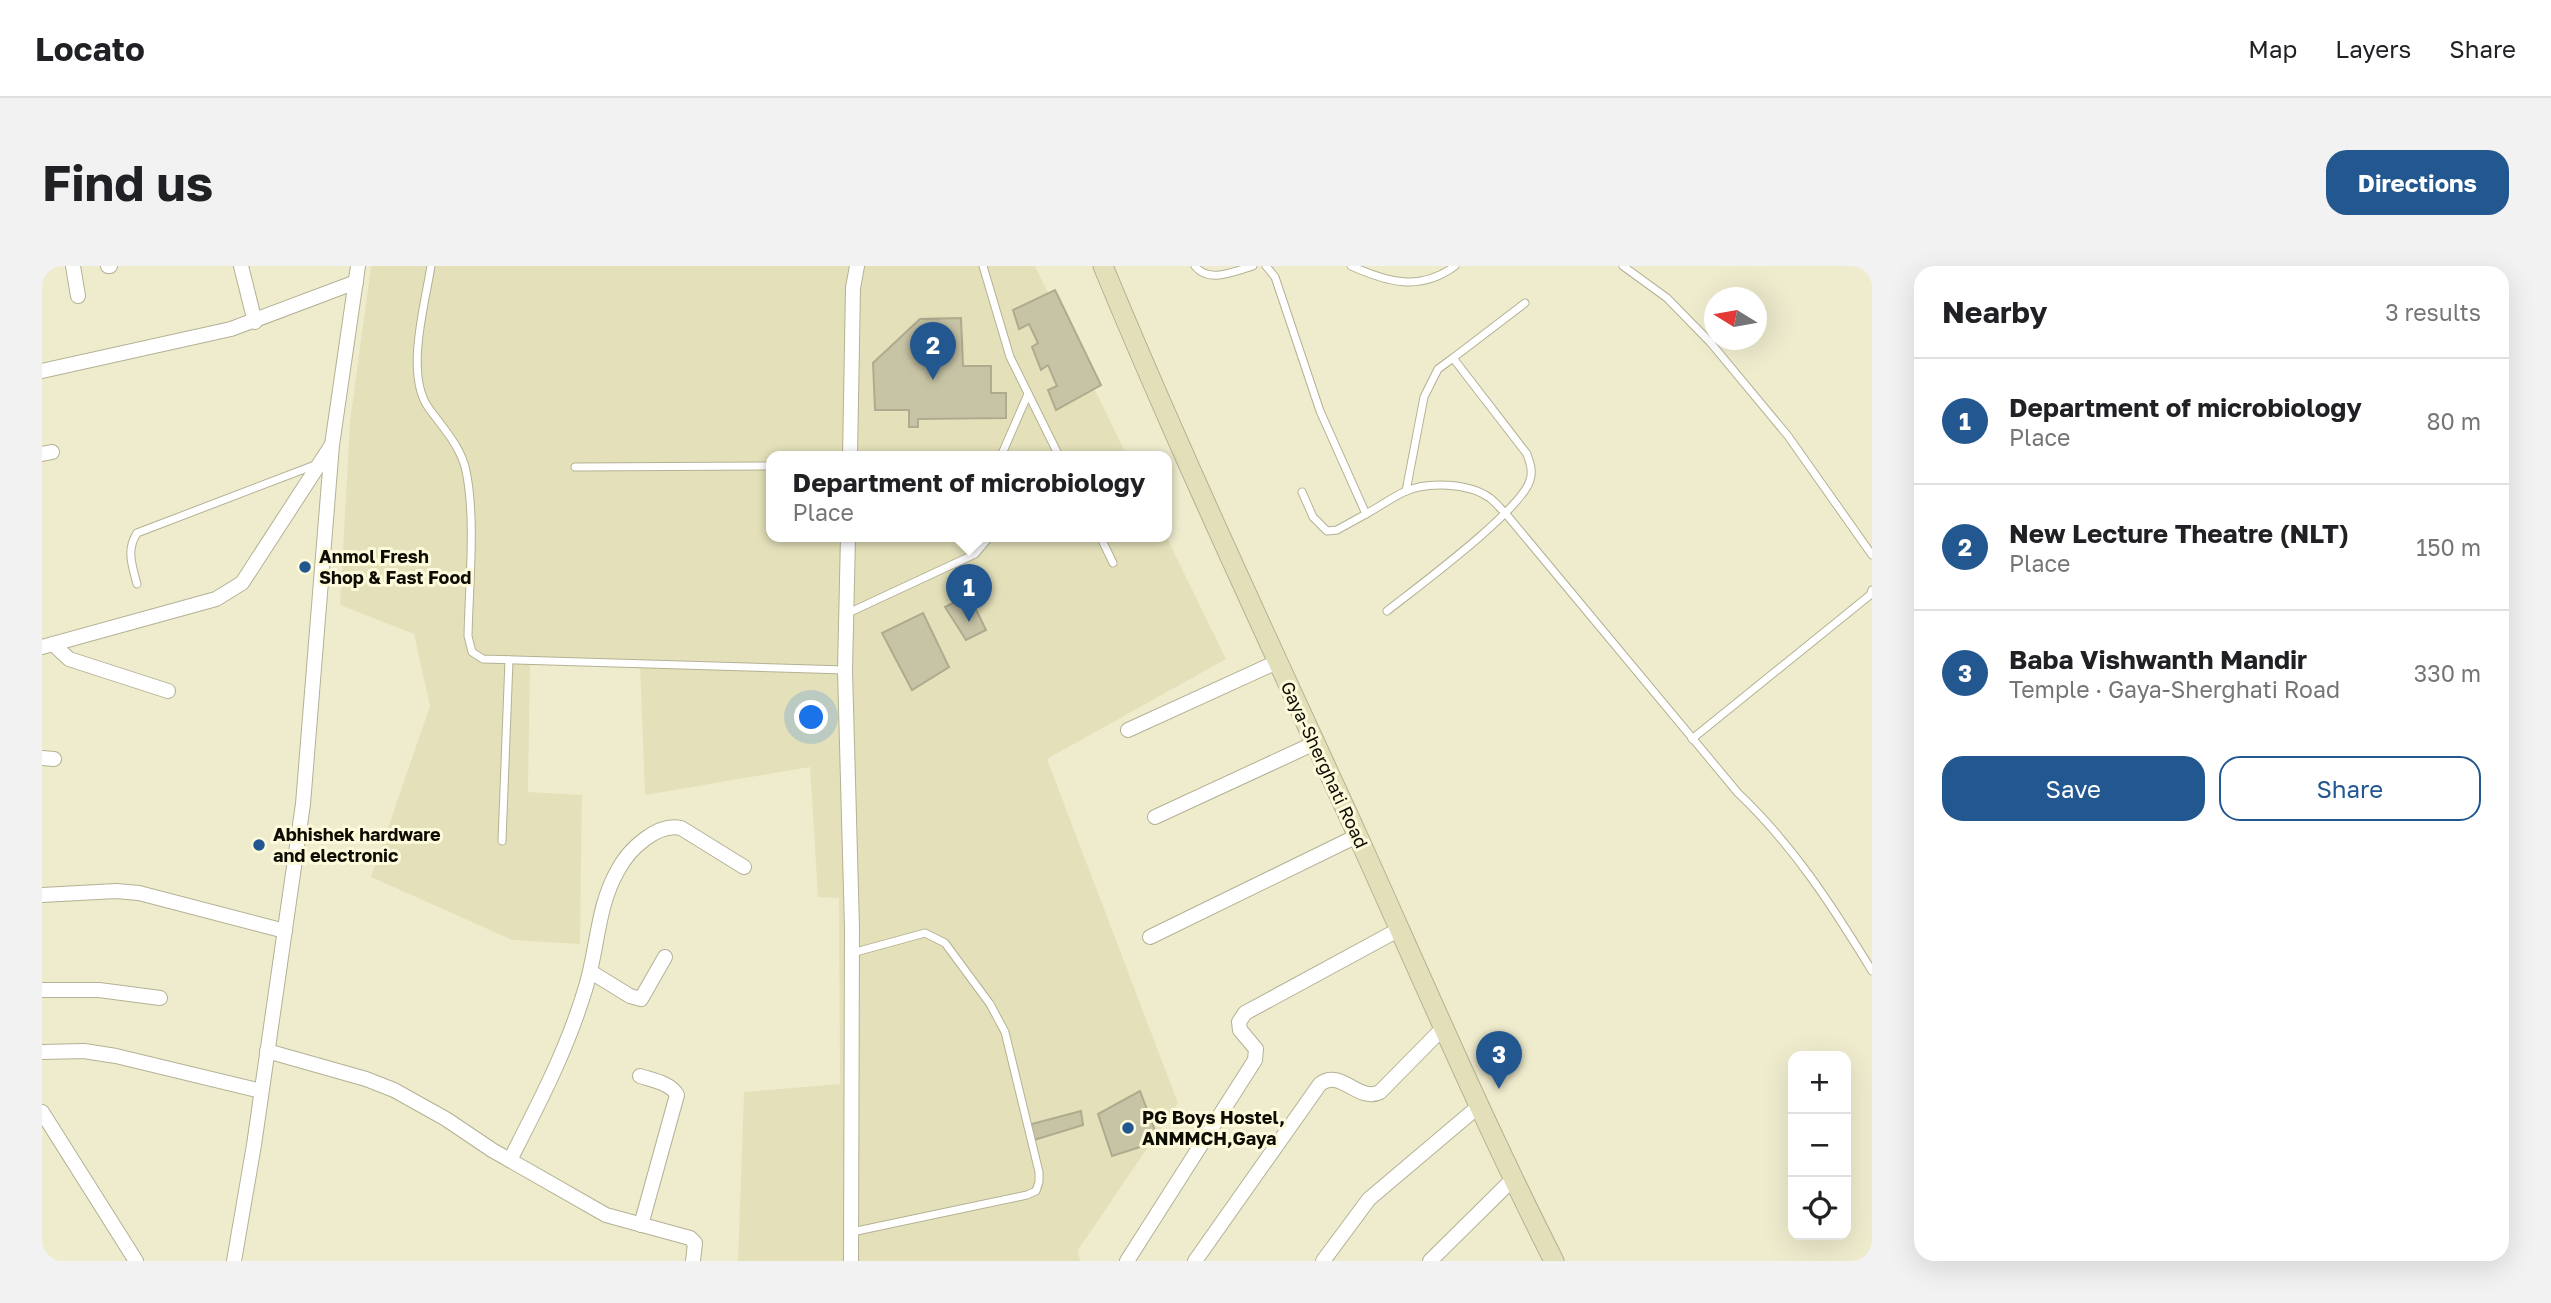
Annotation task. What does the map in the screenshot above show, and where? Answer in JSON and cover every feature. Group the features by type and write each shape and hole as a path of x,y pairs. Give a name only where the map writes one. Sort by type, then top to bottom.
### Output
{"main road":[{"name":"Gaya-Sherghati Road","path":"1103,266 1158,400 1549,1259"}],"street":[{"path":"73,266 78,296"},
{"path":"241,266 255,321"},
{"path":"234,1261 303,804 332,445 358,266"},
{"path":"850,451 853,288 857,266"},
{"path":"42,371 232,329 356,282"},
{"path":"48,646 216,599 231,592 242,583 332,445"},
{"path":"848,542 845,670 852,953 851,1261"},
{"path":"48,646 69,659 168,691"},
{"path":"1128,730 1277,662"},
{"path":"1154,817 1315,743"},
{"path":"510,1160 552,1078 591,972 601,906 607,890 629,853 662,828 671,826 681,828 744,867"},
{"path":"1150,937 1357,836"},
{"path":"42,895 116,891 139,893 285,931"},
{"path":"1127,1261 1255,1060 1256,1049 1240,1030 1239,1022 1245,1013 1398,930"},
{"path":"591,972 630,996 641,999 665,957"},
{"path":"42,989 81,989 160,998"},
{"path":"1195,1261 1320,1084 1332,1079 1360,1093 1373,1095 1443,1028"},
{"path":"42,1052 84,1051 106,1054 261,1091"},
{"path":"267,1051 366,1079 394,1090 606,1215 690,1238 695,1243 693,1261"},
{"path":"639,1076 674,1089 677,1096 641,1225"},
{"path":"1323,1261 1370,1199 1479,1106"},
{"path":"42,1112 136,1261"},
{"path":"1430,1261 1514,1178"}],"lane":[{"path":"431,266 417,374 426,405 447,430 466,468 470,503 468,636 472,652 483,659 845,670"},
{"path":"983,266 1010,357 1056,451"},
{"path":"1195,266 1198,271 1220,276 1253,266"},
{"path":"1266,266 1275,277 1320,411 1366,514"},
{"path":"1351,266 1385,280 1417,283 1455,266"},
{"path":"1623,266 1667,298 1710,342 1788,436 1869,547 1872,555"},
{"path":"1406,491 1424,397 1438,369 1525,303"},
{"path":"1387,611 1506,514 1525,493 1531,480 1531,466 1527,454 1453,358"},
{"path":"1003,451 1028,394"},
{"path":"136,584 129,553 131,542 137,533 320,463"},
{"path":"575,467 766,466"},
{"path":"1302,492 1313,517 1327,531 1337,530 1406,491 1424,486 1453,487 1475,491 1490,498 1738,793 1794,854 1832,907 1872,971"},
{"path":"846,614 975,554 985,542"},
{"path":"1103,542 1113,563"},
{"path":"1692,739 1870,595 1872,590"},
{"path":"502,841 509,660"},
{"path":"852,953 925,933 946,943 990,1004 1004,1032 1040,1182 1036,1191 1027,1195 852,1232"}],"shaded area":[{"path":"371,266 1035,266 1125,451 766,451 766,542 1169,542 1226,659 1047,759 1178,1103 1078,1250 1080,1261 738,1261 744,1092 840,1084 839,898 818,897 810,767 645,795 640,664 530,663 528,792 582,795 580,944 512,940 371,877 430,706 414,634 340,605 350,421"}],"building":[{"path":"1055,290 1101,385 1056,410 1048,390 1057,386 1048,365 1041,370 1032,347 1038,343 1029,324 1019,329 1013,310"},
{"path":"961,318 963,366 991,366 991,393 1006,393 1006,418 918,419 918,427 909,427 909,410 875,410 873,363 920,319"},
{"path":"969,595 986,630 966,640 945,607"},
{"path":"923,613 949,667 912,690 882,633"},
{"name":"PG Boys Hostel, ANMMCH,Gaya","path":"1140,1091 1159,1141 1112,1156 1098,1114"},
{"path":"1081,1111 1083,1125 1031,1141 1028,1125"}],"place":[{"name":"New Lecture Theatre (NLT)","path":"933,380"},
{"name":"Anmol Fresh Shop & Fast Food","path":"305,567"},
{"name":"Department of microbiology","path":"969,622"},
{"name":"Abhishek hardware and electronic","path":"259,845"},
{"name":"Baba Vishwanth Mandir","path":"1499,1089"},
{"name":"PG Boys Hostel, ANMMCH,Gaya","path":"1128,1128"}]}
